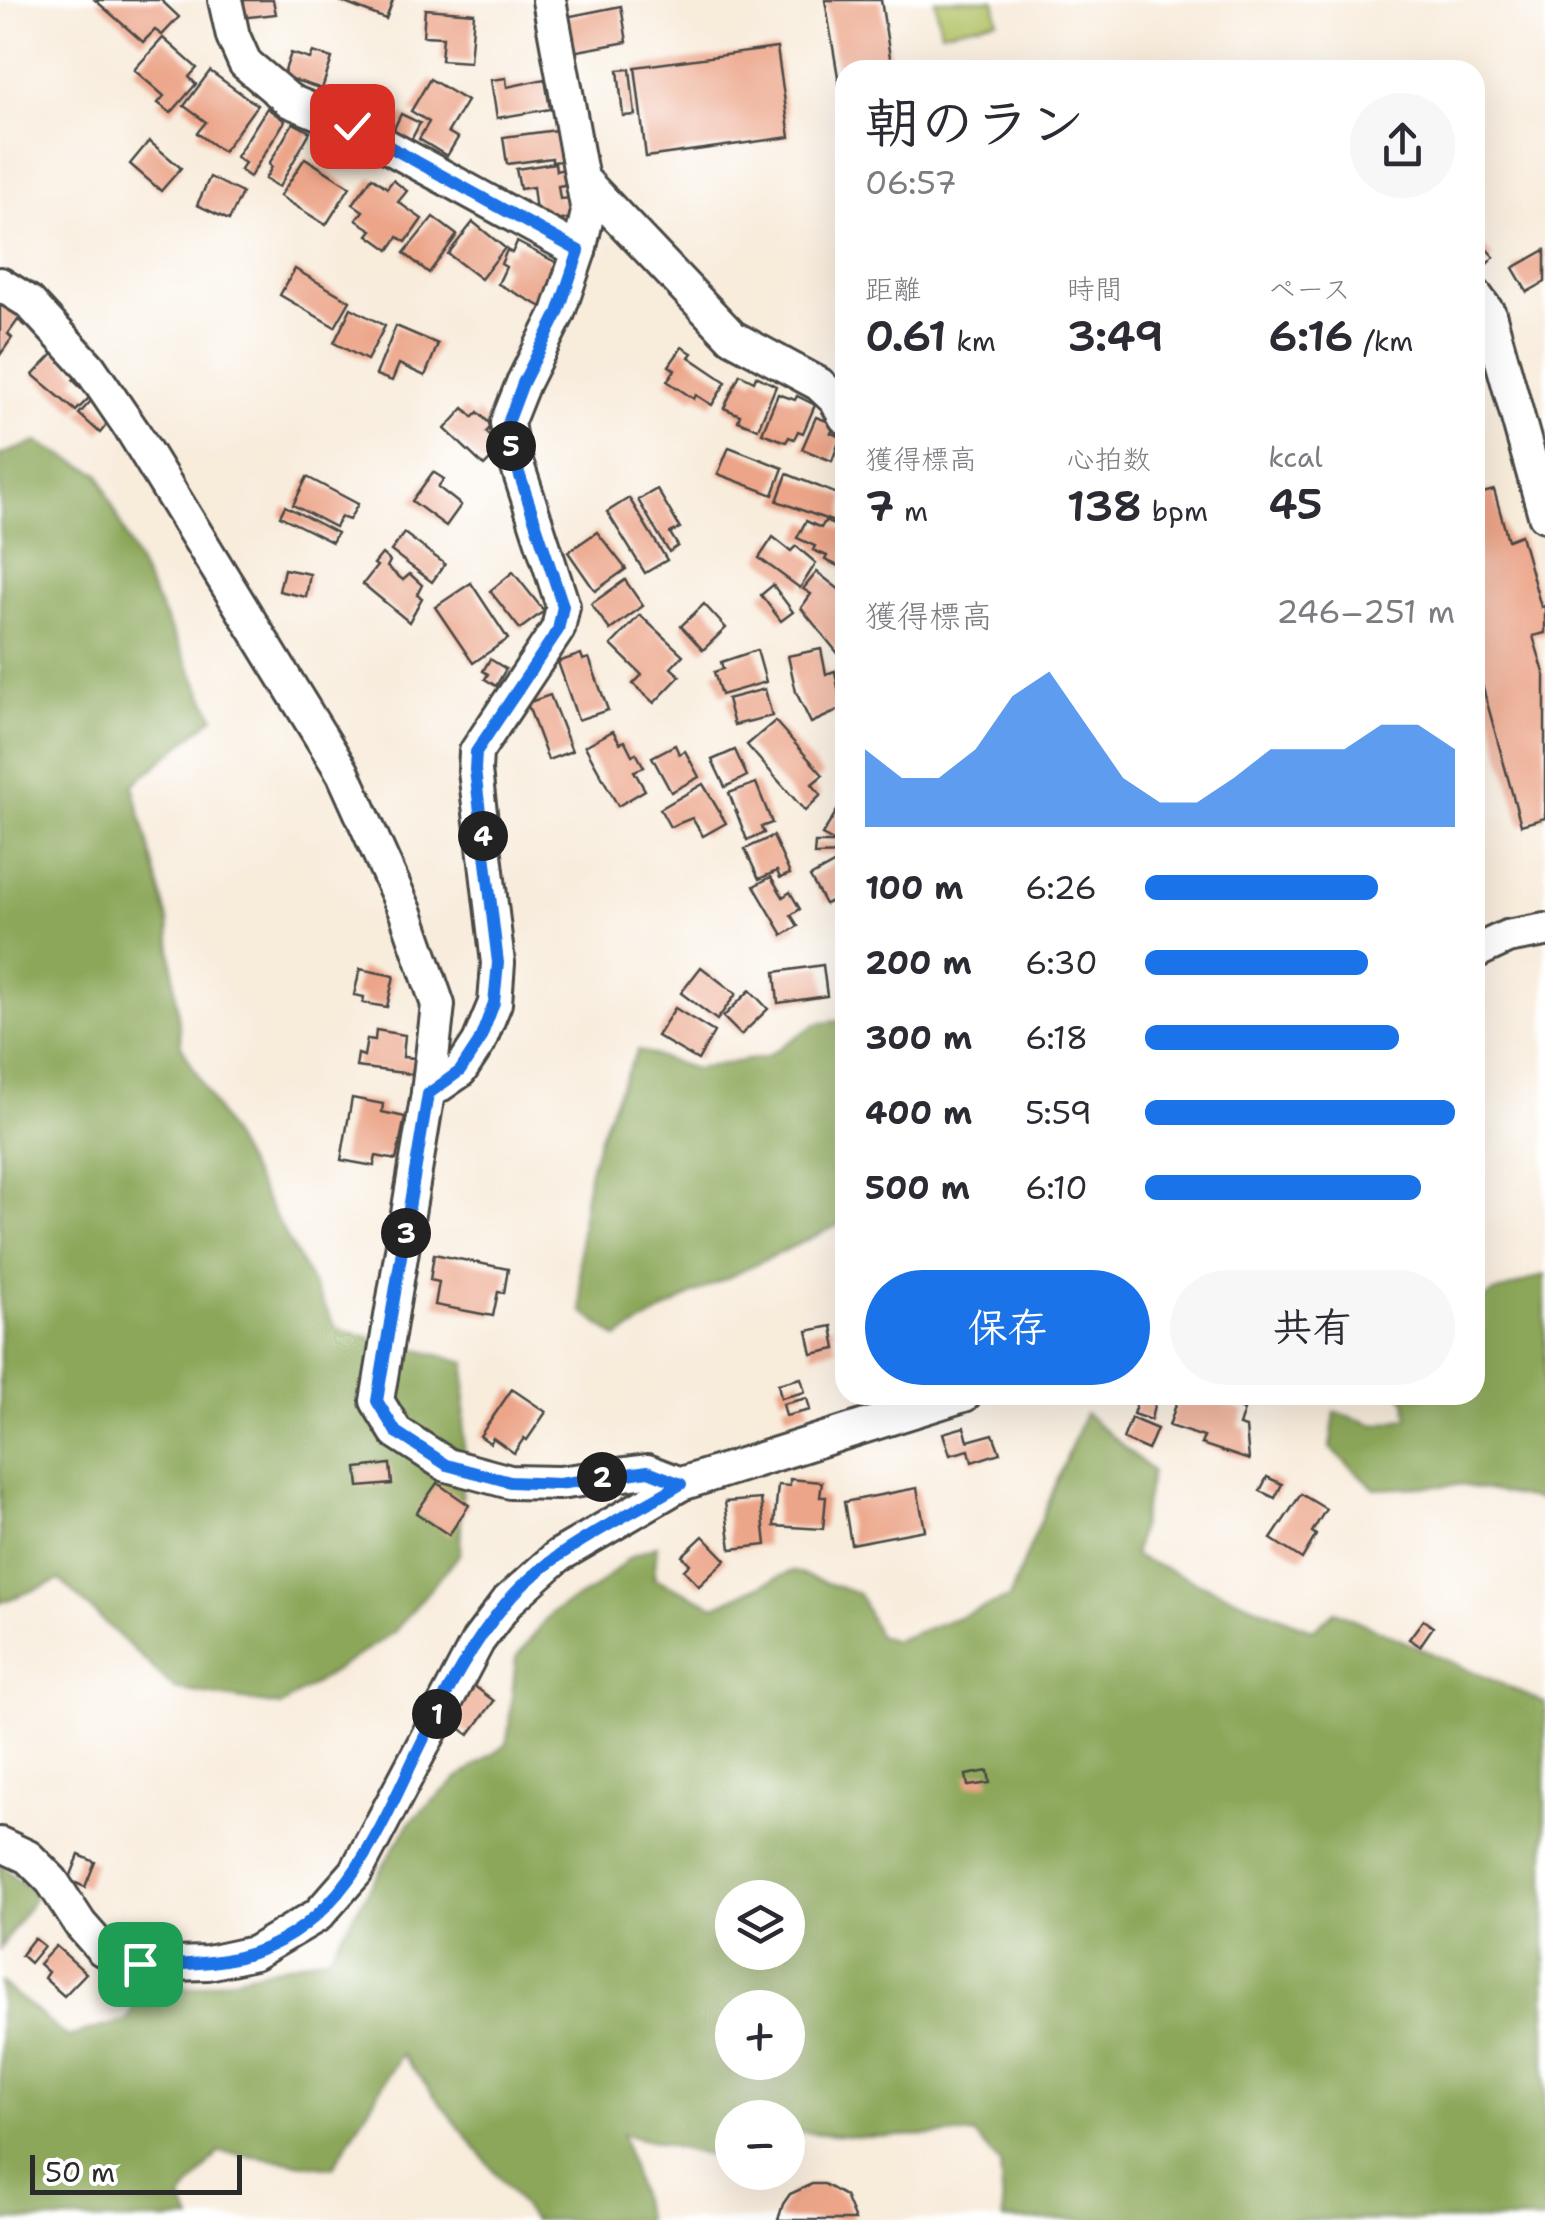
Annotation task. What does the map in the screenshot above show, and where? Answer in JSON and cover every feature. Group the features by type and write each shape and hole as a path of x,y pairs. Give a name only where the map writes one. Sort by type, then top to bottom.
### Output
{"street":[{"path":"225,0 233,36 245,63 290,100 352,126 579,251"},
{"path":"428,1094 460,1071 479,1042 494,1003 498,963 476,752 558,630 563,606 510,446 508,423 558,313 588,212 549,0"},
{"path":"583,180 732,337 818,384 835,399"},
{"path":"0,284 29,302 89,367 134,432 343,772 406,912 438,1004 428,1094 377,1401 396,1432 447,1465 510,1482 559,1484 648,1471 681,1484"},
{"path":"1485,309 1545,515"},
{"path":"1485,947 1507,937 1545,930"},
{"path":"0,1844 28,1857 52,1881 80,1924 102,1948 121,1958 140,1964 208,1962 254,1953 318,1915 356,1872 478,1641 508,1601 558,1556 681,1484 932,1405"}],"green space":[{"path":"935,0 994,0 998,20 941,32"},
{"path":"37,442 99,474 133,553 214,717 133,785 168,920 181,1045 337,1329 466,1362 460,1553 394,1632 280,1706 175,1689 60,1580 0,1603 0,455"},
{"path":"835,1021 835,1227 691,1295 617,1338 582,1311 580,1239 597,1146 638,1050 694,1069 766,1057 816,1024"},
{"path":"1545,1274 1545,1501 1460,1485 1375,1489 1330,1448 1335,1412 1376,1425 1408,1418 1406,1405 1485,1405 1485,1299"},
{"path":"1085,1413 1152,1471 1134,1556 1313,1630 1335,1611 1545,1703 1545,2220 1004,2220 1000,2164 974,2134 860,2137 805,2132 805,2100 715,2100 715,2154 622,2134 646,2220 533,2220 401,2054 333,2168 219,2152 181,2199 192,2220 0,2220 0,1982 67,2037 127,2020 146,1980 188,1989 329,1955 410,1822 458,1778 507,1744 516,1658 551,1613 595,1588 630,1557 657,1545 654,1578 715,1606 792,1571 859,1594 878,1635 894,1641 1009,1598"},
{"path":"0,1864 36,1895 0,1949"}],"building":[{"path":"95,0 161,0 179,17 162,35 155,30 143,42"},
{"path":"237,0 273,0 276,14 240,18"},
{"path":"337,0 393,0 386,19"},
{"path":"825,0 881,0 890,60 835,60"},
{"path":"621,6 627,42 572,52 566,17"},
{"path":"425,9 474,13 470,62 441,60 443,37 423,36"},
{"path":"163,38 197,68 189,77 196,84 171,113 158,103 164,96 134,70"},
{"path":"777,48 790,137 646,157 635,67"},
{"path":"313,52 332,58 322,89 283,76 291,53 310,59"},
{"path":"630,69 635,115 623,116 618,70"},
{"path":"210,71 257,105 223,152 197,133 206,122 184,106"},
{"path":"506,78 507,87 545,79 550,109 497,118 491,80"},
{"path":"430,79 467,101 448,132 458,138 447,156 419,139 429,122 411,111"},
{"path":"267,108 285,121 250,177 240,170 245,163 236,157"},
{"path":"401,114 420,123 409,144 391,135"},
{"path":"293,123 310,132 279,187 265,179 272,167 269,164"},
{"path":"557,130 562,161 552,162 552,158 507,164 503,137"},
{"path":"149,141 181,168 161,191 130,164"},
{"path":"305,158 350,187 326,225 280,196"},
{"path":"555,163 556,171 568,168 570,184 558,186 560,199 572,198 576,217 552,222 536,211 533,187 520,189 516,169"},
{"path":"210,177 242,193 229,220 197,205"},
{"path":"372,177 387,188 393,180 407,191 398,202 422,219 406,242 398,237 389,250 368,235 372,230 356,220 363,211 353,204"},
{"path":"433,217 457,235 429,273 404,253"},
{"path":"473,222 505,248 481,279 448,254"},
{"path":"517,242 559,264 552,277 560,282 548,310 498,284 506,267 501,264 507,250 512,253"},
{"path":"1485,247 1494,257 1485,266"},
{"path":"1545,250 1545,282 1527,292 1513,268"},
{"path":"295,269 350,301 335,327 280,295"},
{"path":"0,298 31,320 26,326 18,320 0,355"},
{"path":"351,308 385,326 367,360 334,343"},
{"path":"396,326 438,344 425,376 399,364 392,381 376,375"},
{"path":"682,347 692,353 689,357 726,382 712,405 696,395 694,399 667,381 675,370 669,366"},
{"path":"55,352 79,375 73,380 90,397 76,411 33,375"},
{"path":"740,374 754,381 756,376 776,386 758,429 738,421 740,415 724,408"},
{"path":"778,394 795,400 797,396 815,405 803,433 798,431 794,439 789,437 786,442 762,433"},
{"path":"92,400 113,417 100,433 79,414"},
{"path":"464,408 473,417 478,412 492,426 486,432 502,448 484,466 445,429"},
{"path":"816,417 835,424 831,433 835,435 832,461 802,449"},
{"path":"729,447 783,468 773,495 718,474"},
{"path":"433,472 444,479 438,487 461,505 446,526 412,501"},
{"path":"787,474 835,493 835,522 777,501"},
{"path":"307,477 358,504 349,520 341,517 335,527 293,505"},
{"path":"657,489 680,528 670,533 678,546 669,552 638,500"},
{"path":"1494,490 1508,540 1521,535 1541,607 1545,606 1545,633 1533,636 1545,676 1545,818 1521,825 1485,695 1485,492"},
{"path":"629,498 667,560 645,573 607,512"},
{"path":"285,506 337,533 332,542 280,516"},
{"path":"806,521 821,528 825,521 835,526 835,564 813,550 815,546 797,538"},
{"path":"597,532 626,569 595,591 568,552"},
{"path":"404,533 445,564 432,582 391,551"},
{"path":"773,537 791,551 796,546 816,563 800,588 759,558"},
{"path":"382,554 390,561 387,567 403,580 410,574 422,585 417,595 422,598 409,622 363,584"},
{"path":"284,569 310,574 306,597 279,591"},
{"path":"513,572 544,611 520,629 490,591"},
{"path":"817,572 835,586 835,650 801,608 811,594 803,589"},
{"path":"625,580 643,606 610,630 591,604"},
{"path":"471,583 508,639 473,663 435,607"},
{"path":"773,585 793,612 781,621 761,595"},
{"path":"704,604 726,628 703,650 681,626"},
{"path":"640,615 683,655 671,668 680,676 654,703 633,684 642,675 611,645"},
{"path":"821,649 826,674 835,671 835,712 811,723 796,692 788,656"},
{"path":"757,650 766,682 721,695 714,672 723,669 721,662"},
{"path":"581,654 583,660 589,658 608,710 578,720 558,662"},
{"path":"490,659 506,669 496,686 485,679 488,674 483,671"},
{"path":"765,689 772,716 734,725 727,699"},
{"path":"550,695 572,751 548,760 527,703"},
{"path":"775,721 823,775 812,784 821,795 805,811 747,745"},
{"path":"613,731 620,743 625,741 632,755 636,753 644,767 634,771 645,790 618,806 585,746"},
{"path":"675,745 679,754 685,751 699,777 671,792 652,757"},
{"path":"735,750 747,776 725,787 712,760"},
{"path":"756,783 772,823 761,827 764,833 747,840 729,793"},
{"path":"703,784 726,823 703,836 692,818 670,827 660,809"},
{"path":"835,814 835,842 822,835"},
{"path":"773,836 790,874 780,878 777,871 759,879 745,849"},
{"path":"815,843 835,843 835,854 814,855"},
{"path":"835,863 835,899 825,904 810,877"},
{"path":"771,877 783,897 790,892 800,909 791,915 798,926 783,935 754,886"},
{"path":"823,965 827,996 778,1003 775,972"},
{"path":"701,967 736,994 717,1020 681,993"},
{"path":"360,969 394,976 387,1007 363,1003 364,997 354,995"},
{"path":"750,990 768,1009 741,1035 723,1017"},
{"path":"675,1008 714,1032 698,1060 657,1036"},
{"path":"376,1030 405,1035 403,1057 415,1058 412,1074 356,1067 358,1054 364,1056 367,1039 375,1040"},
{"path":"352,1098 383,1104 382,1112 405,1117 396,1160 376,1156 374,1166 341,1160"},
{"path":"434,1254 508,1269 504,1293 498,1292 493,1316 435,1305 439,1282 430,1280"},
{"path":"832,1326 835,1349 812,1354 807,1331"},
{"path":"801,1378 805,1392 781,1398 778,1384"},
{"path":"512,1389 546,1412 514,1453 493,1438 490,1443 480,1436"},
{"path":"807,1398 810,1410 786,1416 783,1404"},
{"path":"1136,1405 1154,1405 1151,1420 1133,1414"},
{"path":"1176,1405 1228,1405 1244,1410 1239,1426 1246,1428 1249,1460 1201,1444 1204,1437 1169,1426"},
{"path":"1131,1418 1157,1429 1148,1450 1123,1439"},
{"path":"964,1427 968,1441 993,1434 1000,1453 972,1462 969,1450 950,1455 943,1433"},
{"path":"390,1464 392,1484 359,1487 357,1468"},
{"path":"1267,1477 1282,1484 1275,1498 1260,1491"},
{"path":"790,1479 822,1482 820,1497 826,1497 823,1529 774,1526 778,1485 790,1486"},
{"path":"437,1483 469,1505 449,1535 416,1513"},
{"path":"917,1488 925,1530 851,1544 844,1502"},
{"path":"1301,1494 1326,1509 1302,1559 1271,1539"},
{"path":"761,1499 766,1545 731,1549 725,1502"},
{"path":"703,1536 726,1560 699,1586 684,1570 690,1564 682,1556"},
{"path":"1423,1620 1433,1627 1420,1646 1409,1639"},
{"path":"473,1685 494,1701 469,1735 451,1722 461,1709 457,1706"},
{"path":"988,1771 990,1783 968,1786 966,1775"},
{"path":"79,1855 95,1862 85,1887 69,1880"},
{"path":"34,1938 44,1946 30,1963 21,1955"},
{"path":"56,1946 86,1973 64,1996 44,1978 48,1972 39,1964"},
{"path":"824,2184 845,2196 855,2220 778,2220 790,2194"}],"route":[{"path":"140,1964 208,1962 254,1953 318,1915 356,1872 478,1641 508,1601 558,1556 681,1484 648,1471 559,1484 510,1482 447,1465 396,1432 377,1401 428,1094 460,1071 479,1042 494,1003 498,963 476,752 558,630 563,606 510,446 508,423 558,313 579,251 352,126"}]}
